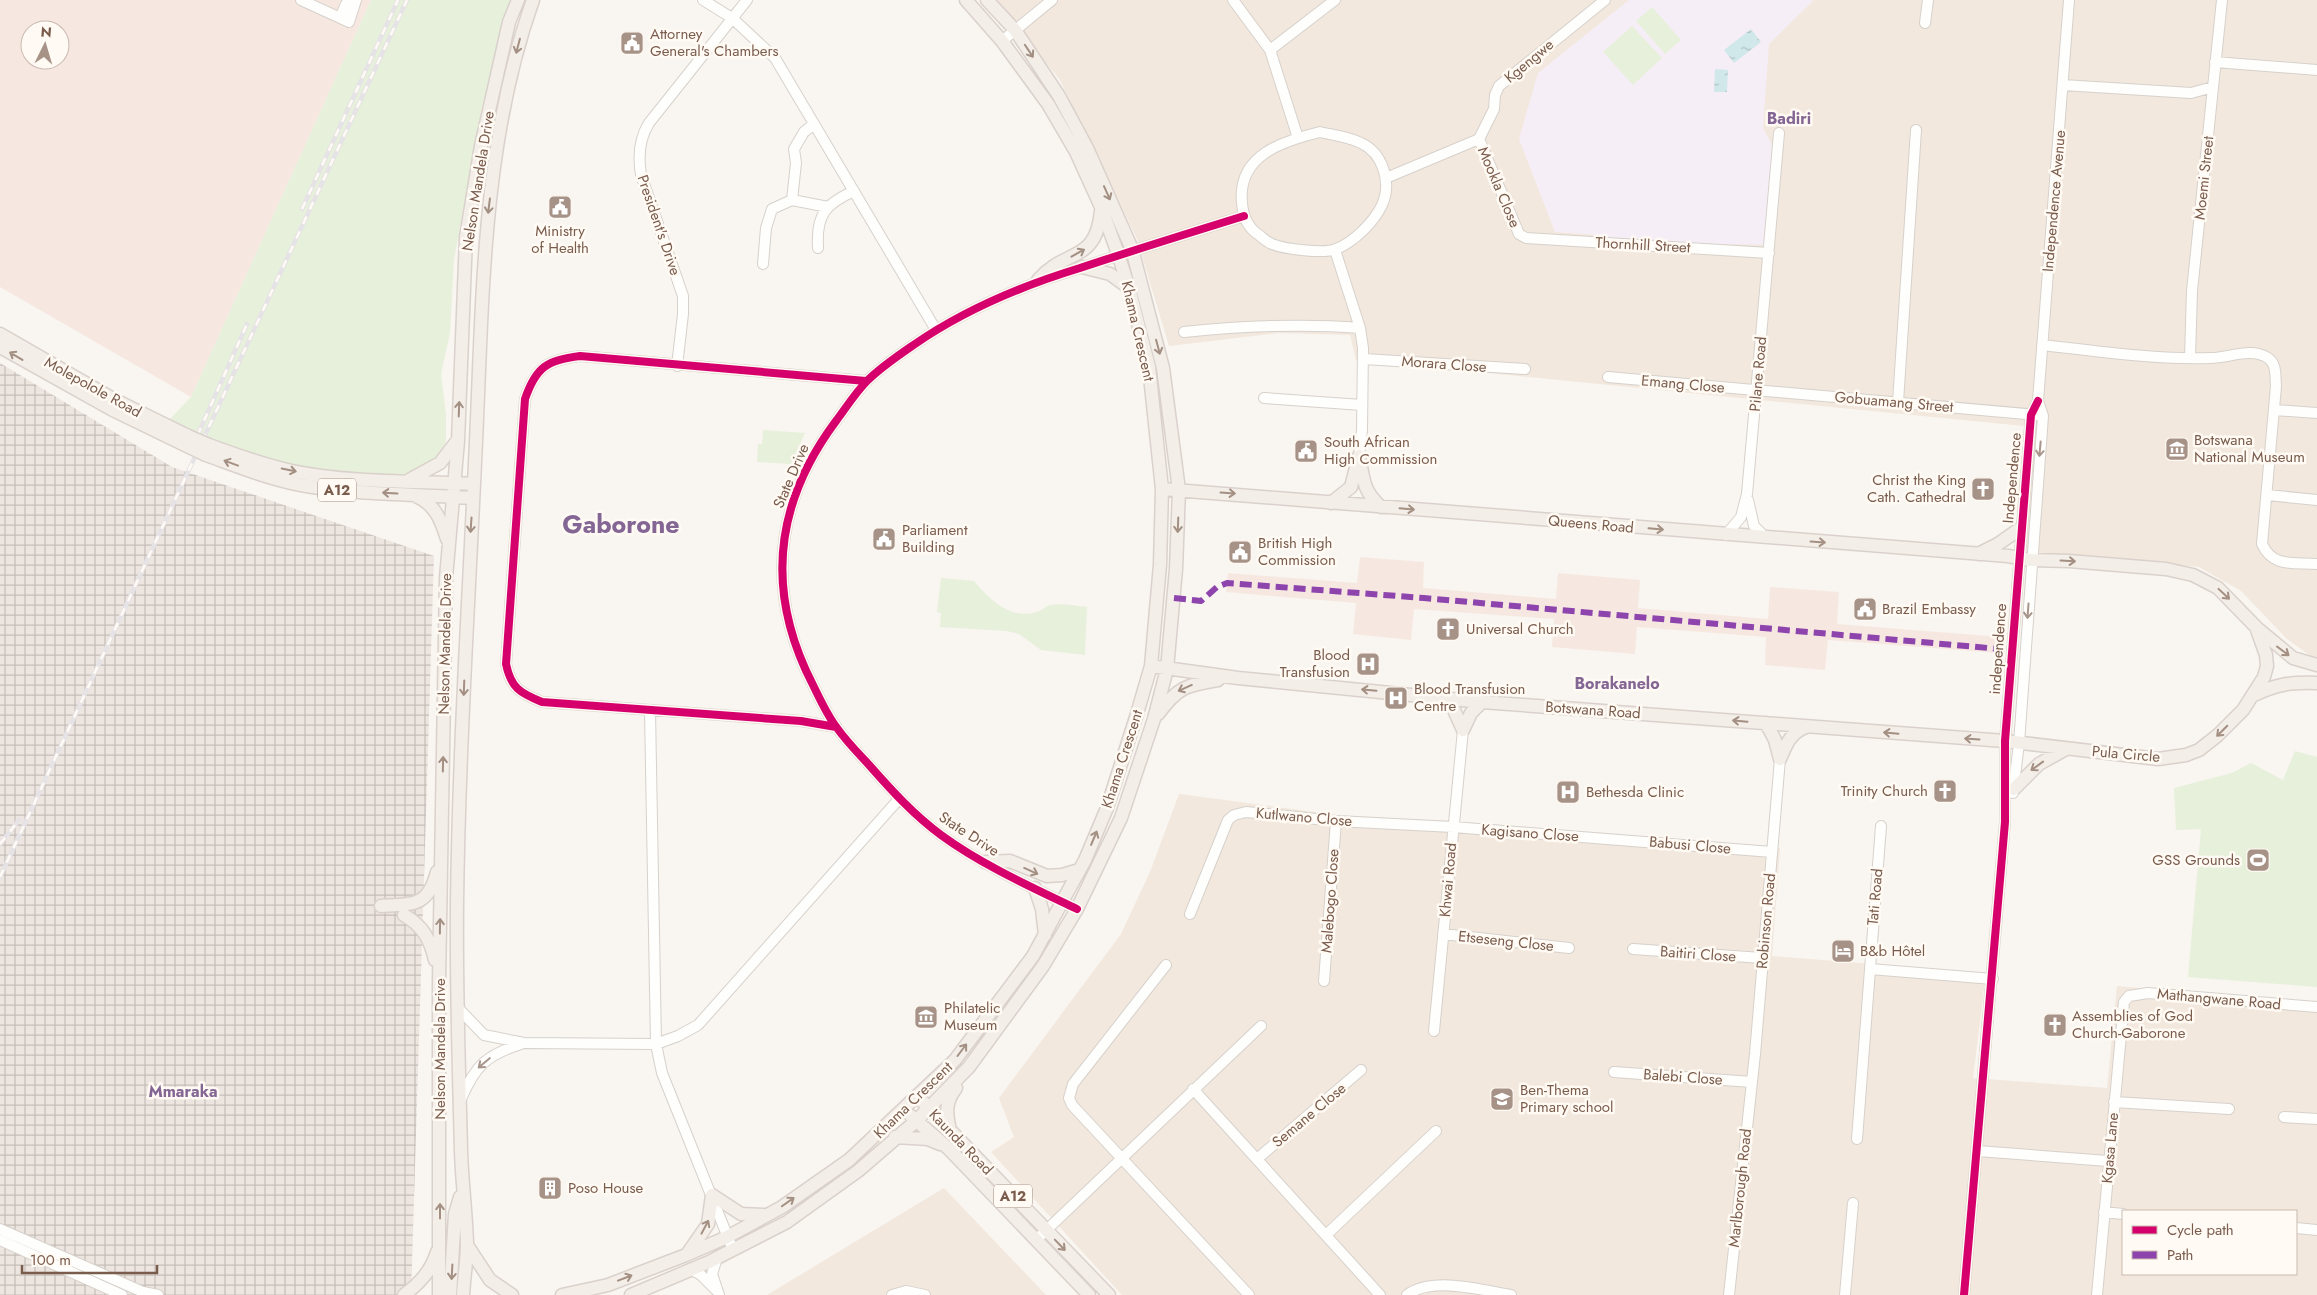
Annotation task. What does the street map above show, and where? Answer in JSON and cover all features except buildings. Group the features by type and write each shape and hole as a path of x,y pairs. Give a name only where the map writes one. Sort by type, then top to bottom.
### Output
{"main road":[{"name":"Nelson Mandela Drive","path":"439,1295 439,982 448,543 458,441 466,237 490,103 509,22 518,0"},
{"name":"Khama Crescent","path":"562,1295 608,1285 727,1237 768,1215 849,1160 955,1060 1033,956 1079,870 1107,808 1151,666 1160,565 1162,489 1149,367 1129,288 1118,254 1101,207 1076,152 1048,104 1002,41 966,0"},
{"name":"Khama Crescent","path":"631,1295 692,1270 788,1222 858,1171 916,1120 969,1067 1043,966 1077,909 1121,818 1154,719 1168,669 1176,569 1179,490 1163,368 1132,249 1087,148 1059,96 1015,30 987,0"},
{"name":"Nelson Mandela Drive","path":"463,1295 467,1245 462,1190 458,894 468,580 488,218 497,146 509,80 533,1"},
{"path":"1038,280 1046,271 1086,249 1098,230 1101,207"},
{"path":"1082,267 1110,274 1129,288"},
{"name":"Molepolole Road","path":"0,334 185,440"},
{"name":"Molepolole Road","path":"0,346 111,409 185,440"},
{"name":"A12","path":"185,440 299,484 331,489 473,498"},
{"path":"407,481 440,462 458,441"},
{"path":"1331,503 1350,487 1359,456"},
{"path":"1359,456 1365,489 1370,498 1381,507"},
{"name":"A12","path":"258,468 336,477 474,484"},
{"name":"Queens Road","path":"1162,489 2025,559"},
{"path":"411,494 426,500 434,508 442,521 448,543"},
{"path":"1978,554 1998,544 2021,528"},
{"name":"Pula Circle","path":"2005,741 2151,758 2186,755 2199,750 2218,736 2254,695 2264,677 2267,666 2266,655 2256,627 2218,588 2193,575 2166,569 2025,559"},
{"path":"2256,627 2293,658 2317,665"},
{"name":"Botswana Road","path":"1151,666 1228,677 1482,702 2005,741"},
{"path":"1154,719 1176,692 1188,686 1228,677"},
{"path":"2254,695 2275,685 2291,682 2317,683"},
{"path":"1449,699 1463,730"},
{"path":"1463,730 1471,713 1482,702"},
{"path":"1766,723 1777,746 1780,760"},
{"path":"1780,760 1794,732 1806,727"},
{"path":"2014,789 2038,764 2066,749"},
{"path":"381,906 412,904 422,900 433,887 442,849"},
{"path":"985,862 1010,861 1047,876 1062,875 1079,870"},
{"path":"1034,888 1042,909 1045,935"},
{"path":"404,916 416,922 428,938 439,982"},
{"path":"951,1132 946,1114 948,1099 969,1067"},
{"name":"Kaunda Road","path":"918,1096 1047,1231 1102,1293"},
{"name":"Kaunda Road","path":"905,1109 949,1148 1089,1295"},
{"path":"895,1137 928,1139 949,1148"},
{"path":"450,1295 455,1214 462,1190"},
{"path":"686,1255 708,1224 712,1195 741,1214 749,1216 768,1215"},
{"path":"404,1295 415,1287 430,1269 440,1242"},
{"path":"467,1245 490,1280 512,1295"}],"street":[{"path":"301,0 344,20 349,2"},
{"path":"702,0 732,18 775,58 936,330"},
{"name":"President's Drive","path":"677,366 683,314 683,296 641,175 639,163 641,138 649,123 747,0"},
{"path":"1002,41 1052,0"},
{"path":"1234,0 1270,50 1298,138"},
{"path":"1270,50 1335,0"},
{"name":"Kgengwe","path":"1479,140 1494,109 1495,94 1500,86 1605,0"},
{"path":"1925,23 1928,0"},
{"name":"Independence Avenue","path":"2038,401 2070,0"},
{"name":"Moemi Street","path":"2190,357 2192,292 2222,0"},
{"path":"2215,62 2317,70"},
{"path":"2063,85 2191,94 2213,86"},
{"path":"792,200 796,163 794,149 804,132 814,124"},
{"path":"1898,402 1916,130"},
{"path":"1320,132 1362,143 1379,157 1386,178 1382,205 1362,232 1335,250 1300,250 1272,244 1253,232 1244,216 1242,184 1257,160 1275,146 1298,138 1320,132"},
{"name":"Pilane Road","path":"1747,494 1758,390 1779,133"},
{"path":"1386,178 1479,140"},
{"name":"Mookla Close","path":"1479,140 1519,234"},
{"path":"818,248 817,234 822,214 832,202 854,191"},
{"path":"762,264 766,228 772,209 792,200 828,207"},
{"name":"State Drive","path":"1077,909 985,862 940,834 899,799 836,727 808,675 789,626 782,590 783,548 788,518 808,464 824,437 866,381 896,357 936,330 980,306 1038,280 1132,249 1244,216"},
{"name":"Thornhill Street","path":"1519,234 1526,238 1768,253"},
{"path":"1335,250 1360,328 1364,359 1359,456"},
{"path":"1184,332 1268,325 1312,324 1360,328"},
{"path":"2042,345 2162,358 2212,358 2249,353 2268,358 2274,365 2276,386 2262,544 2267,554 2276,561 2317,564"},
{"path":"836,727 801,722 542,702 516,688 509,679 506,664 525,399 530,383 542,366 563,358 580,356 677,366 866,381"},
{"name":"Morara Close","path":"1364,359 1525,369"},
{"name":"Emang Close","path":"1608,377 1758,390"},
{"name":"Gobuamang Street","path":"1758,390 2043,416"},
{"path":"1264,398 1362,405"},
{"name":"Independence","path":"2025,559 2021,528 2031,415 2038,401"},
{"name":"Independence","path":"2005,822 2014,789 2019,743 2025,559 2043,416 2038,401"},
{"path":"2274,410 2317,413"},
{"path":"1726,535 1741,517 1747,494"},
{"path":"1747,494 1751,520 1756,530 1766,538"},
{"path":"2267,495 2317,500"},
{"name":"independence","path":"2005,822 2005,741 2025,559"},
{"path":"650,711 656,1044 662,1072 733,1250"},
{"name":"Khwai Road","path":"1434,1031 1463,730"},
{"name":"Robinson Road","path":"1752,1082 1780,760"},
{"path":"459,1009 484,1036 524,1043 656,1044 678,1036 698,1025 899,799"},
{"name":"Kutlwano Close","path":"1190,914 1223,830 1228,820 1234,815 1246,812 1336,821 1453,827"},
{"name":"Malebogo Close","path":"1324,981 1336,821"},
{"path":"1964,1295 1993,979 2005,822"},
{"name":"Tati Road","path":"1857,1138 1881,826"},
{"name":"Kagisano Close","path":"1453,827 1607,839"},
{"name":"Babusi Close","path":"1607,839 1772,852"},
{"name":"Etseseng Close","path":"1444,934 1569,948"},
{"name":"Baitiri Close","path":"1633,949 1762,958"},
{"path":"1166,965 1070,1092 1069,1098 1072,1105 1249,1295"},
{"path":"1870,969 1993,979"},
{"name":"Mathangwane Road","path":"2124,1002 2129,996 2148,993 2317,1007"},
{"name":"Kgasa Lane","path":"2097,1295 2124,1002"},
{"path":"1036,1240 1261,1026"},
{"path":"460,1101 471,1077 483,1063 503,1050 524,1043"},
{"name":"Semane Close","path":"1257,1159 1362,1070"},
{"name":"Balebi Close","path":"1614,1072 1752,1082"},
{"name":"Marlborough Road","path":"1729,1295 1752,1082"},
{"path":"1194,1090 1380,1295"},
{"path":"2114,1102 2229,1109"},
{"path":"2284,1117 2317,1119"},
{"path":"1326,1234 1436,1131"},
{"path":"1978,1151 2108,1161"},
{"path":"1845,1295 1853,1203"},
{"path":"2104,1212 2122,1214"},
{"path":"2297,1228 2317,1230"},
{"path":"0,1230 143,1292 158,1295"},
{"path":"0,1240 122,1295"},
{"path":"717,1258 712,1274 719,1294"},
{"path":"692,1270 701,1275 719,1294"},
{"path":"1407,1295 1419,1288 1440,1285 1510,1295"},
{"path":"892,1295 906,1291 925,1295"}],"shaded area":[{"path":"0,0 371,0 191,397 0,287"},
{"path":"995,0 2317,0 2317,658 2312,657 2287,639 2241,591 2199,567 2014,550 2024,426 1356,360 1350,335 1278,333 1169,346 1137,239 1060,80"},
{"path":"1629,0 1814,0 1769,44 1763,128 1779,158 1772,245 1655,243 1600,246 1595,235 1555,232 1519,139 1538,73"},
{"path":"0,363 172,467 434,556 411,1295 0,1295"},
{"path":"1360,557 1424,562 1423,588 1556,599 1558,573 1640,580 1638,608 1768,619 1770,587 1839,592 1837,624 2001,637 1999,653 1828,640 1825,670 1765,665 1766,637 1637,627 1635,654 1552,647 1554,619 1414,609 1411,640 1353,634 1356,603 1226,592 1228,573 1357,583"},
{"path":"1179,794 1337,815 1467,822 1780,848 1772,956 1986,973 1973,1078 2107,1088 2117,986 2317,1004 2317,1295 1122,1295 991,1152 1014,1137 999,1098 1121,934 1150,872"},
{"path":"944,1188 1046,1295 767,1295"}],"green space":[{"path":"371,0 511,0 482,106 454,260 450,333 441,374 446,415 445,452 438,460 412,474 341,474 259,461 167,422 191,397"},
{"path":"1652,7 1681,40 1665,54 1636,21"},
{"path":"1632,26 1662,58 1633,85 1603,52"},
{"path":"763,430 805,433 791,464 757,462 758,444 762,444"},
{"path":"941,578 974,581 1001,607 1018,613 1037,612 1055,604 1087,607 1085,655 1041,650 1019,634 1007,631 940,627 941,613 937,612"},
{"name":"GSS Grounds","path":"2295,751 2317,757 2317,987 2188,977 2201,829 2176,830 2174,788 2232,773 2251,763 2283,780"}],"water":[{"path":"1751,29 1761,42 1734,63 1724,50"},
{"path":"1715,69 1728,70 1727,92 1714,92"}],"railway":[{"path":"302,209 398,0"},
{"path":"0,877 407,0"},
{"path":"191,450 247,324"},
{"path":"0,844 19,820"}],"marked path":[{"path":"1174,598 1201,601 1217,587 1227,583 1424,598 2011,650"}],"cycle path":[{"path":"1077,909 990,866 941,835 895,794 837,728 813,685 798,650 788,616 783,582 783,549 789,516 800,484 815,452 851,401 872,376 890,361 934,331 974,309 1058,275 1244,216"},
{"path":"836,727 801,721 542,702 518,689 511,679 506,664 525,399 534,379 544,367 559,360 580,356 866,381"},
{"path":"1964,1295 2005,822 2005,741 2031,415 2038,401"}],"place":[{"name":"Attorney General's Chambers","path":"632,43"},
{"name":"Ministry of Health","path":"560,207"},
{"name":"Botswana National Museum","path":"2177,449"},
{"name":"South African High Commission","path":"1306,451"},
{"name":"Christ the King Cath. Cathedral","path":"1983,489"},
{"name":"Parliament Building","path":"884,539"},
{"name":"British High Commission","path":"1240,552"},
{"name":"Brazil Embassy","path":"1865,609"},
{"name":"Universal Church","path":"1448,629"},
{"name":"Blood Transfusion","path":"1368,664"},
{"name":"Blood Transfusion Centre","path":"1396,698"},
{"name":"Trinity Church","path":"1945,791"},
{"name":"Bethesda Clinic","path":"1568,792"},
{"name":"GSS Grounds","path":"2258,860"},
{"name":"B&b Hôtel","path":"1843,951"},
{"name":"Philatelic Museum","path":"926,1017"},
{"name":"Assemblies of God Church-Gaborone","path":"2055,1025"},
{"name":"Ben-Thema Primary school","path":"1502,1099"},
{"name":"Poso House","path":"550,1188"}],"district":[{"name":"Badiri","path":"1789,118"},
{"name":"Gaborone","path":"621,524"},
{"name":"Borakanelo","path":"1617,683"},
{"name":"Mmaraka","path":"183,1091"}]}
